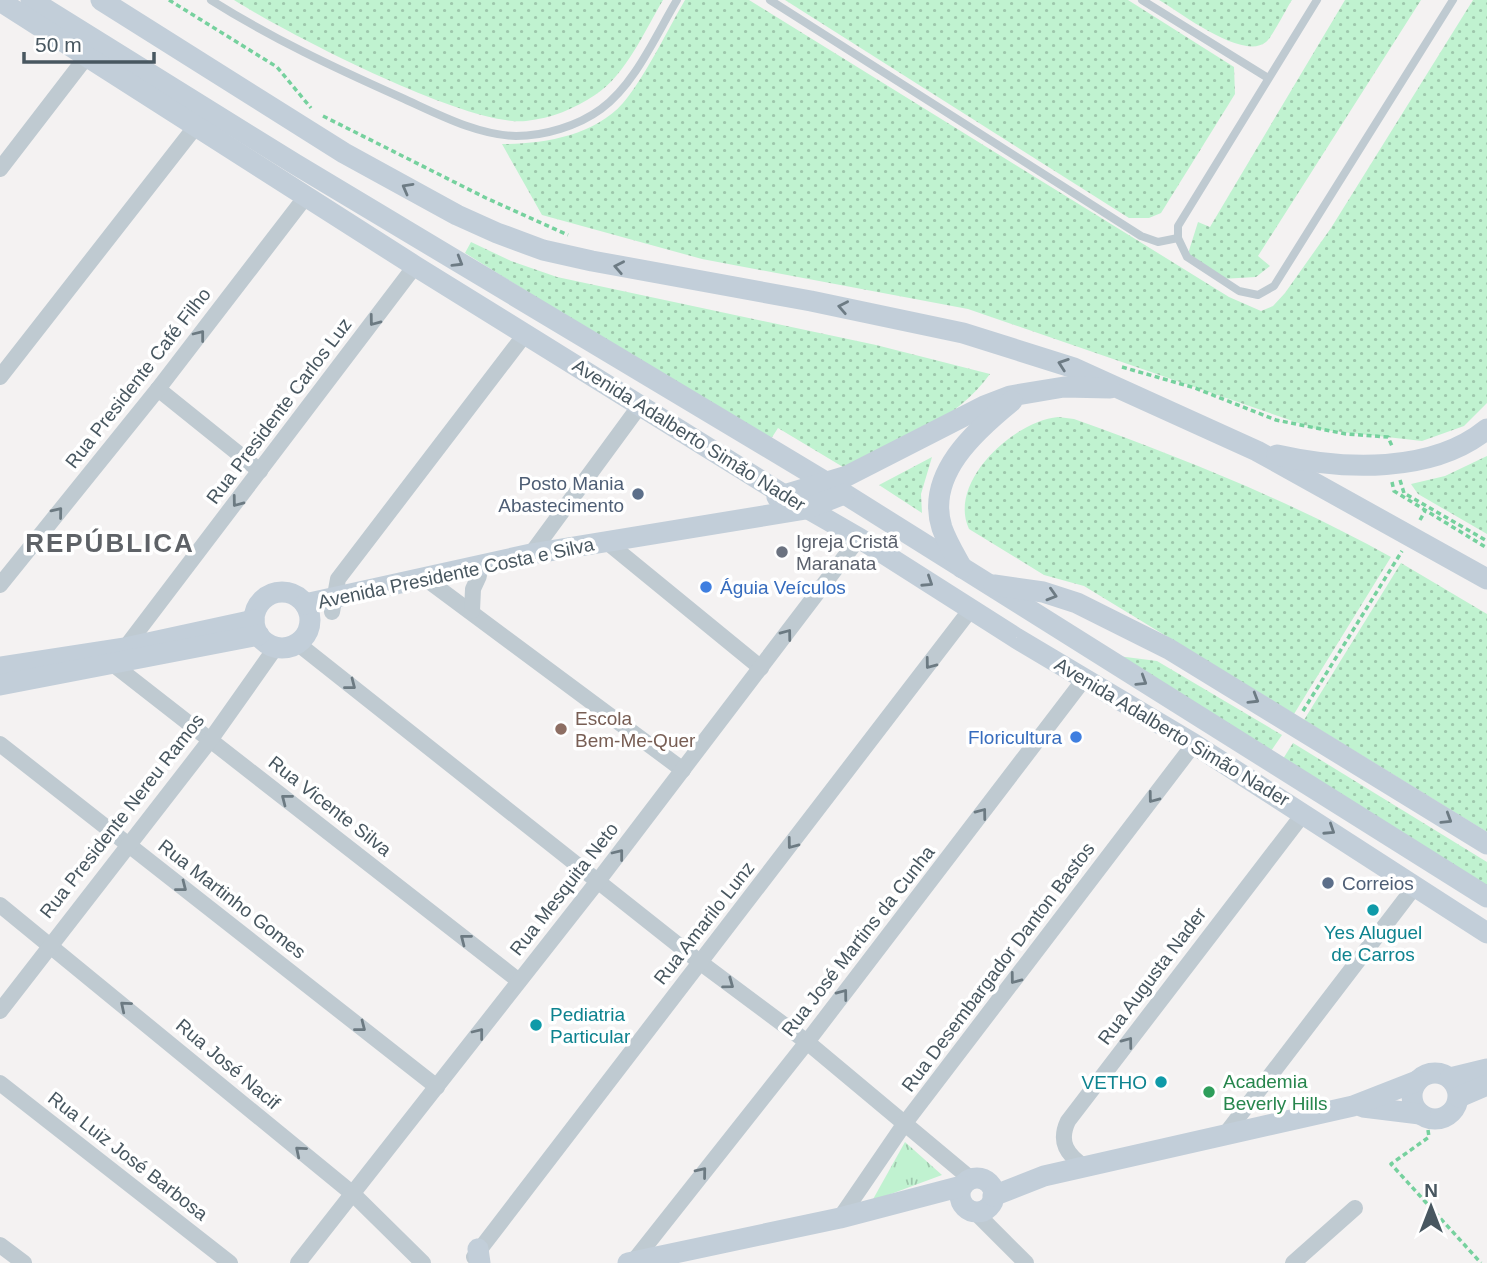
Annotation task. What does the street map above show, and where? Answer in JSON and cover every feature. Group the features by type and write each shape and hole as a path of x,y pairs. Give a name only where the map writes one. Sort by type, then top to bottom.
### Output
{"street":[{"name":"Avenida Adalberto Simão Nader","path":"31,0 295,164 824,481 1487,897"},
{"path":"101,0 344,153 457,215 496,233 543,250 592,261 811,301 963,333 1074,368 1126,389 1257,451 1487,579"},
{"name":"Avenida Adalberto Simão Nader","path":"0,1 415,266 806,509 859,538 1194,744 1487,933"},
{"path":"0,169 86,55"},
{"path":"0,377 196,126"},
{"name":"Rua Presidente Café Filho","path":"0,585 5,567 158,389 307,195"},
{"name":"Rua Presidente Carlos Luz","path":"120,656 415,266"},
{"path":"331,606 338,579 526,333"},
{"name":"Avenida Presidente Costa e Silva","path":"665,533 878,462 984,406 1025,391 1064,387 1126,389"},
{"path":"158,389 260,471"},
{"path":"964,570 942,527 942,483 957,454 985,423 1025,391"},
{"path":"531,554 641,404"},
{"path":"1257,451 1300,460 1394,462 1424,459 1452,450 1487,429"},
{"name":"Avenida Presidente Costa e Silva","path":"307,612 432,582 531,554 806,509 844,494"},
{"name":"Rua Mesquita Neto","path":"298,1263 684,770 859,538"},
{"name":"Avenida Presidente Costa e Silva","path":"432,582 479,576 607,542"},
{"path":"607,542 761,668"},
{"path":"472,611 473,589 479,576"},
{"path":"432,582 684,770"},
{"path":"985,583 1043,592 1114,620 1170,649 1487,844"},
{"path":"263,634 261,602 278,592 298,597 307,612 309,628 297,643"},
{"name":"Rua Amarilo Lunz","path":"476,1258 971,609"},
{"path":"0,667 120,656 263,634 297,643 701,963 807,1042 905,1123 977,1195 995,1229 1023,1262"},
{"name":"Rua Presidente Nereu Ramos","path":"0,1011 211,739 263,634"},
{"path":"0,685 120,656"},
{"name":"Rua Vicente Silva","path":"120,656 211,739 519,981"},
{"name":"Rua José Martins da Cunha","path":"630,1262 807,1042 1085,678"},
{"name":"Rua Martinho Gomes","path":"0,744 437,1087"},
{"name":"Rua Desembargador Danton Bastos","path":"840,1218 905,1123 1194,744"},
{"name":"Rua Augusta Nader","path":"1084,1167 1072,1158 1065,1147 1063,1132 1068,1121 1304,813"},
{"path":"1227,1132 1416,885"},
{"name":"Rua José Nacif","path":"0,905 353,1194 423,1263"},
{"path":"1353,1106 1386,1107 1423,1116 1448,1116 1455,1088 1487,1069"},
{"path":"630,1262 891,1206 977,1195 1227,1132 1353,1106 1417,1081 1429,1073 1444,1074 1455,1088"},
{"path":"1417,1081 1412,1101 1423,1116"},
{"name":"Rua Luiz José Barbosa","path":"0,1083 230,1263"},
{"path":"1455,1088 1487,1085"},
{"path":"1293,1263 1355,1208"},
{"path":"660,1226 668,1255"},
{"path":"0,1245 24,1263"}],"lane":[{"path":"211,0 279,40 338,70 475,129 514,136 545,133 572,124 602,108 631,75 677,0"},
{"path":"770,0 1141,236 1158,242 1178,238"},
{"path":"1142,0 1268,78"},
{"path":"1317,0 1181,215 1178,238 1186,257 1240,291 1258,295 1274,286 1453,0"}],"path":[{"path":"169,0 277,67 312,109 486,198 581,238"},
{"path":"1116,366 1195,388 1276,421 1346,434 1388,437 1404,493 1487,541"},
{"path":"1394,462 1394,491 1487,548"},
{"path":"1295,724 1425,511"},
{"path":"1423,1116 1429,1137 1391,1164 1481,1263"}],"green space":[{"path":"234,0 663,0 634,51 606,86 571,109 526,121 499,119 463,109 378,76"},
{"path":"685,0 749,0 1229,297 1261,311 1273,306 1285,293 1331,228 1473,0 1487,0 1487,403 1464,426 1422,441 1316,429 968,309 702,259 542,215 502,144 567,136 598,123 611,114 639,81"},
{"path":"785,0 1128,0 1234,67 1235,94 1161,213 1149,218 1129,218"},
{"path":"1159,0 1292,0 1269,39 1256,46 1243,45 1212,33"},
{"path":"1345,0 1421,0 1258,256 1270,266 1256,277 1221,279 1187,257 1198,222 1210,227"},
{"path":"471,242 511,261 557,277 876,345 990,374 960,405 943,418 848,470 778,428 769,442 465,253"},
{"path":"1058,417 1074,419 1196,465 1314,517 1391,557 1294,714 1084,586 1044,575 969,529 965,511 967,492 989,457 1022,430"},
{"path":"1487,456 1487,534 1418,494 1411,484 1445,476"},
{"path":"932,457 921,494 922,513 879,485"},
{"path":"1401,563 1487,614 1487,832 1304,720"},
{"path":"1110,655 1157,661 1282,735 1269,754"},
{"path":"1293,743 1487,862 1487,888 1281,762"},
{"path":"905,1142 942,1175 872,1201"}],"place":[{"name":"Posto Mania Abastecimento","path":"638,494"},
{"name":"Igreja Cristã Maranata","path":"782,552"},
{"name":"Águia Veículos","path":"706,587"},
{"name":"Escola Bem-Me-Quer","path":"561,729"},
{"name":"Floricultura","path":"1076,737"},
{"name":"Correios","path":"1328,883"},
{"name":"Yes Aluguel de Carros","path":"1373,910"},
{"name":"Pediatria Particular","path":"536,1025"},
{"name":"VETHO","path":"1161,1082"},
{"name":"Academia Beverly Hills","path":"1209,1092"}],"district":[{"name":"REPÚBLICA","path":"110,543"}]}
